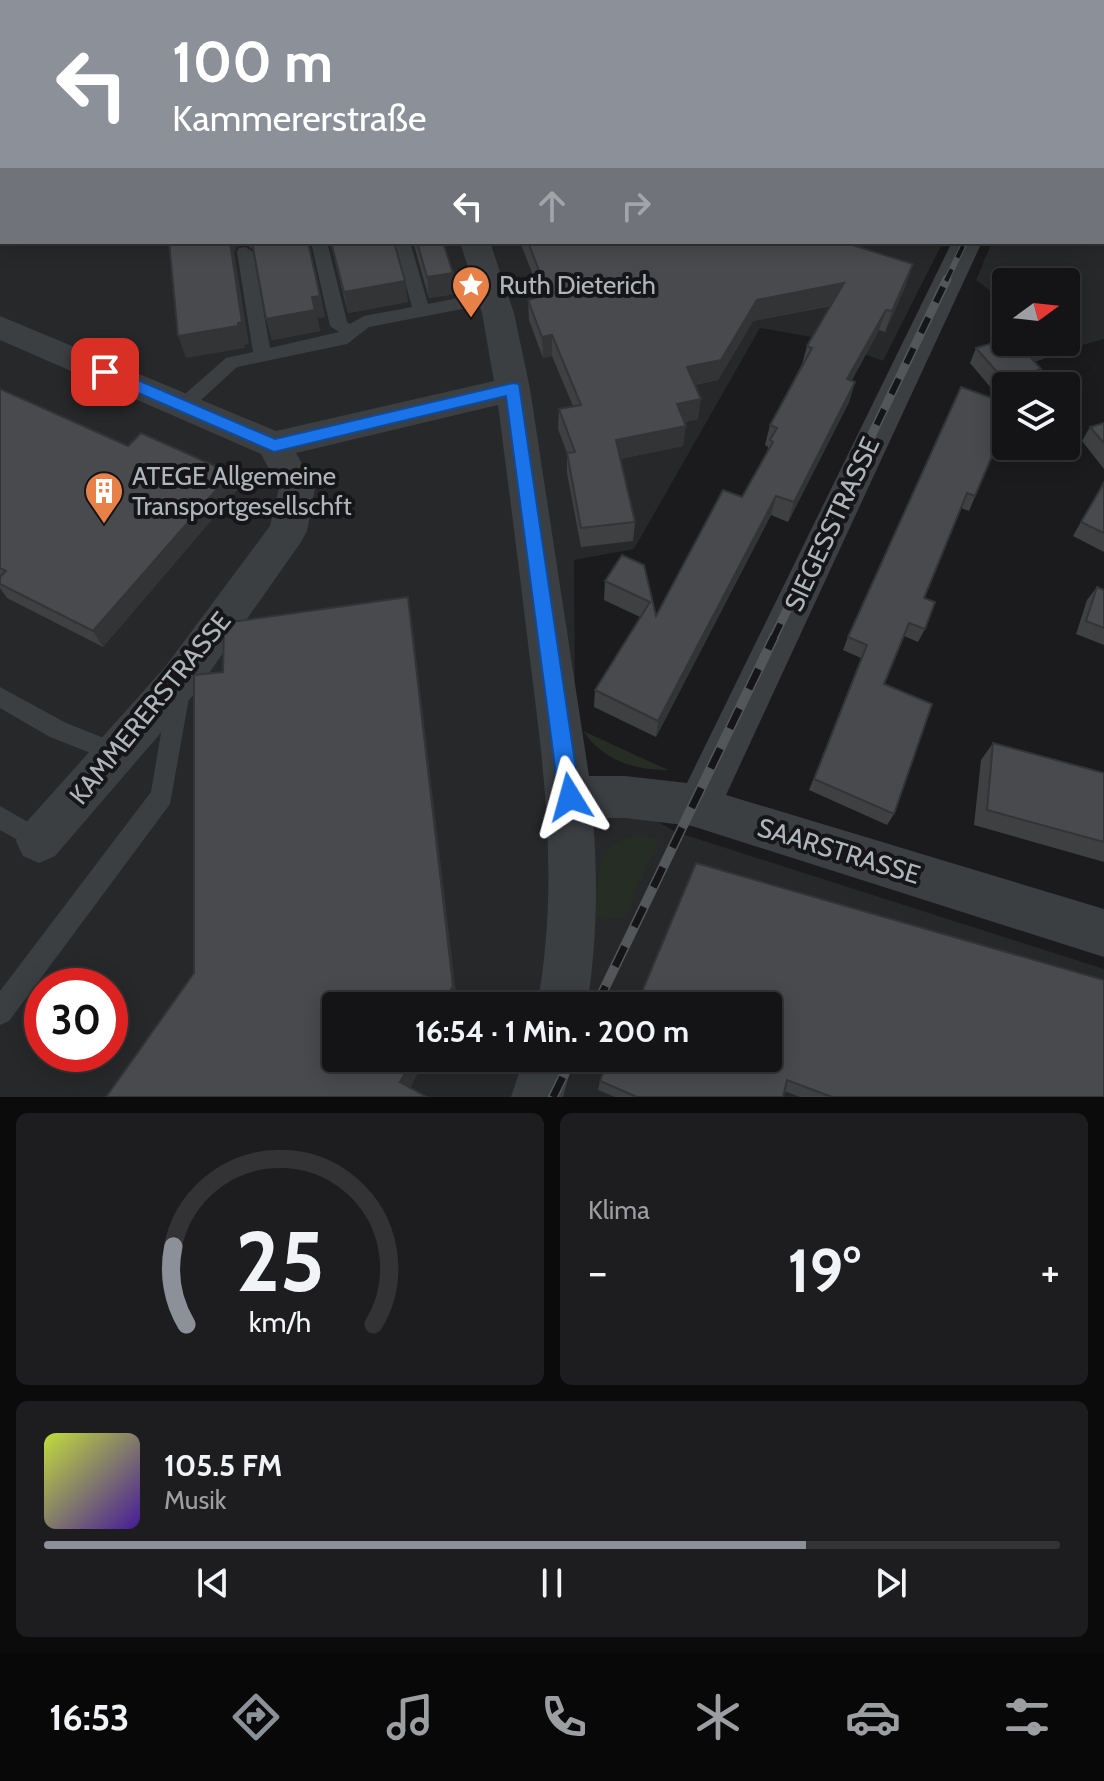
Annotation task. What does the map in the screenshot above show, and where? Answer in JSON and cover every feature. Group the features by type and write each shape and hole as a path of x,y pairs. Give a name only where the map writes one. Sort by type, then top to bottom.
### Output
{"street":[{"path":"476,244 493,297 513,389 570,797 574,869 569,966 564,992"},
{"name":"SIEGESSTRASSE","path":"698,807 966,244"},
{"path":"0,327 274,445 513,389"},
{"name":"KAMMERERSTRASSE","path":"39,841 180,680 288,531 297,488 274,445"},
{"name":"SAARSTRASSE","path":"570,797 625,797 698,807 1104,933"},
{"path":"537,1097 545,1072"}],"lane":[{"path":"319,244 339,326 353,331"},
{"path":"403,244 422,311"},
{"path":"245,252 262,355"},
{"path":"183,406 232,362 341,340 364,322 493,297"},
{"path":"0,1012 162,796 180,680"},
{"path":"0,697 58,730 116,753"},
{"path":"0,817 39,841"}],"shaded area":[{"path":"0,244 942,244 883,361 823,339 760,328 634,549 574,560 579,778 676,832 1104,969 1104,1097 0,1097"},
{"path":"991,244 1104,244 1104,339 1080,346 1080,268 992,268 992,292 976,280"},
{"path":"583,731 668,770 643,768 609,756"},
{"path":"641,835 659,839 624,919 594,917 598,876 607,853 626,838"}],"building":[{"path":"169,244 230,244 242,322 238,326 178,336"},
{"path":"252,244 308,244 320,296 312,297 315,310 266,319"},
{"path":"332,244 395,244 405,281 344,292"},
{"path":"418,244 444,244 453,273 427,277"},
{"path":"529,244 849,244 913,264 892,311 886,310 847,379 855,382 794,502 776,496 658,721 595,690 650,602 605,581 622,555 644,565 656,616 723,490 742,497 773,442 770,440 777,428 770,425 812,348 807,346 844,283 757,300 721,360 687,367 701,399 677,404 686,426 616,440 635,522 581,528 567,453 575,452 559,409 581,405 552,335 542,337 528,300 548,294"},
{"path":"992,343 992,356 1029,356 1041,369 997,372 976,348"},
{"path":"961,387 992,398 992,456 975,496 967,493 924,598 935,602 925,629 909,623 884,684 932,704 894,814 814,779 867,645 848,637"},
{"name":"ATEGE Allgemeine Transportgesellschft","path":"0,389 128,446 141,433 231,473 93,631 0,584 0,577 6,571 0,568"},
{"path":"1104,423 1104,443 1090,427"},
{"path":"1104,483 1104,533 1081,522"},
{"path":"1097,587 1104,590 1104,628 1086,621"},
{"path":"408,597 453,986 450,992 322,992 322,1072 406,1072 400,1082 427,1097 106,1097 124,1072 128,1072 128,1066 194,973 194,675 223,672 224,623"},
{"path":"993,743 1104,773 1104,842 987,810"},
{"path":"696,863 1104,980 1104,1097 832,1097 787,1080 783,1097 637,1097 600,1081 603,1072 782,1072 782,992 642,992"}],"railway":[{"path":"946,281 964,244"},
{"path":"773,639 947,279"},
{"path":"603,992 774,637"},
{"path":"553,1097 565,1072"}],"place":[{"name":"Ruth Dieterich","path":"471,319"},
{"name":"ATEGE Allgemeine Transportgesellschft","path":"104,525"}],"route":[{"path":"105,372 274,445 513,389 570,797"}]}
